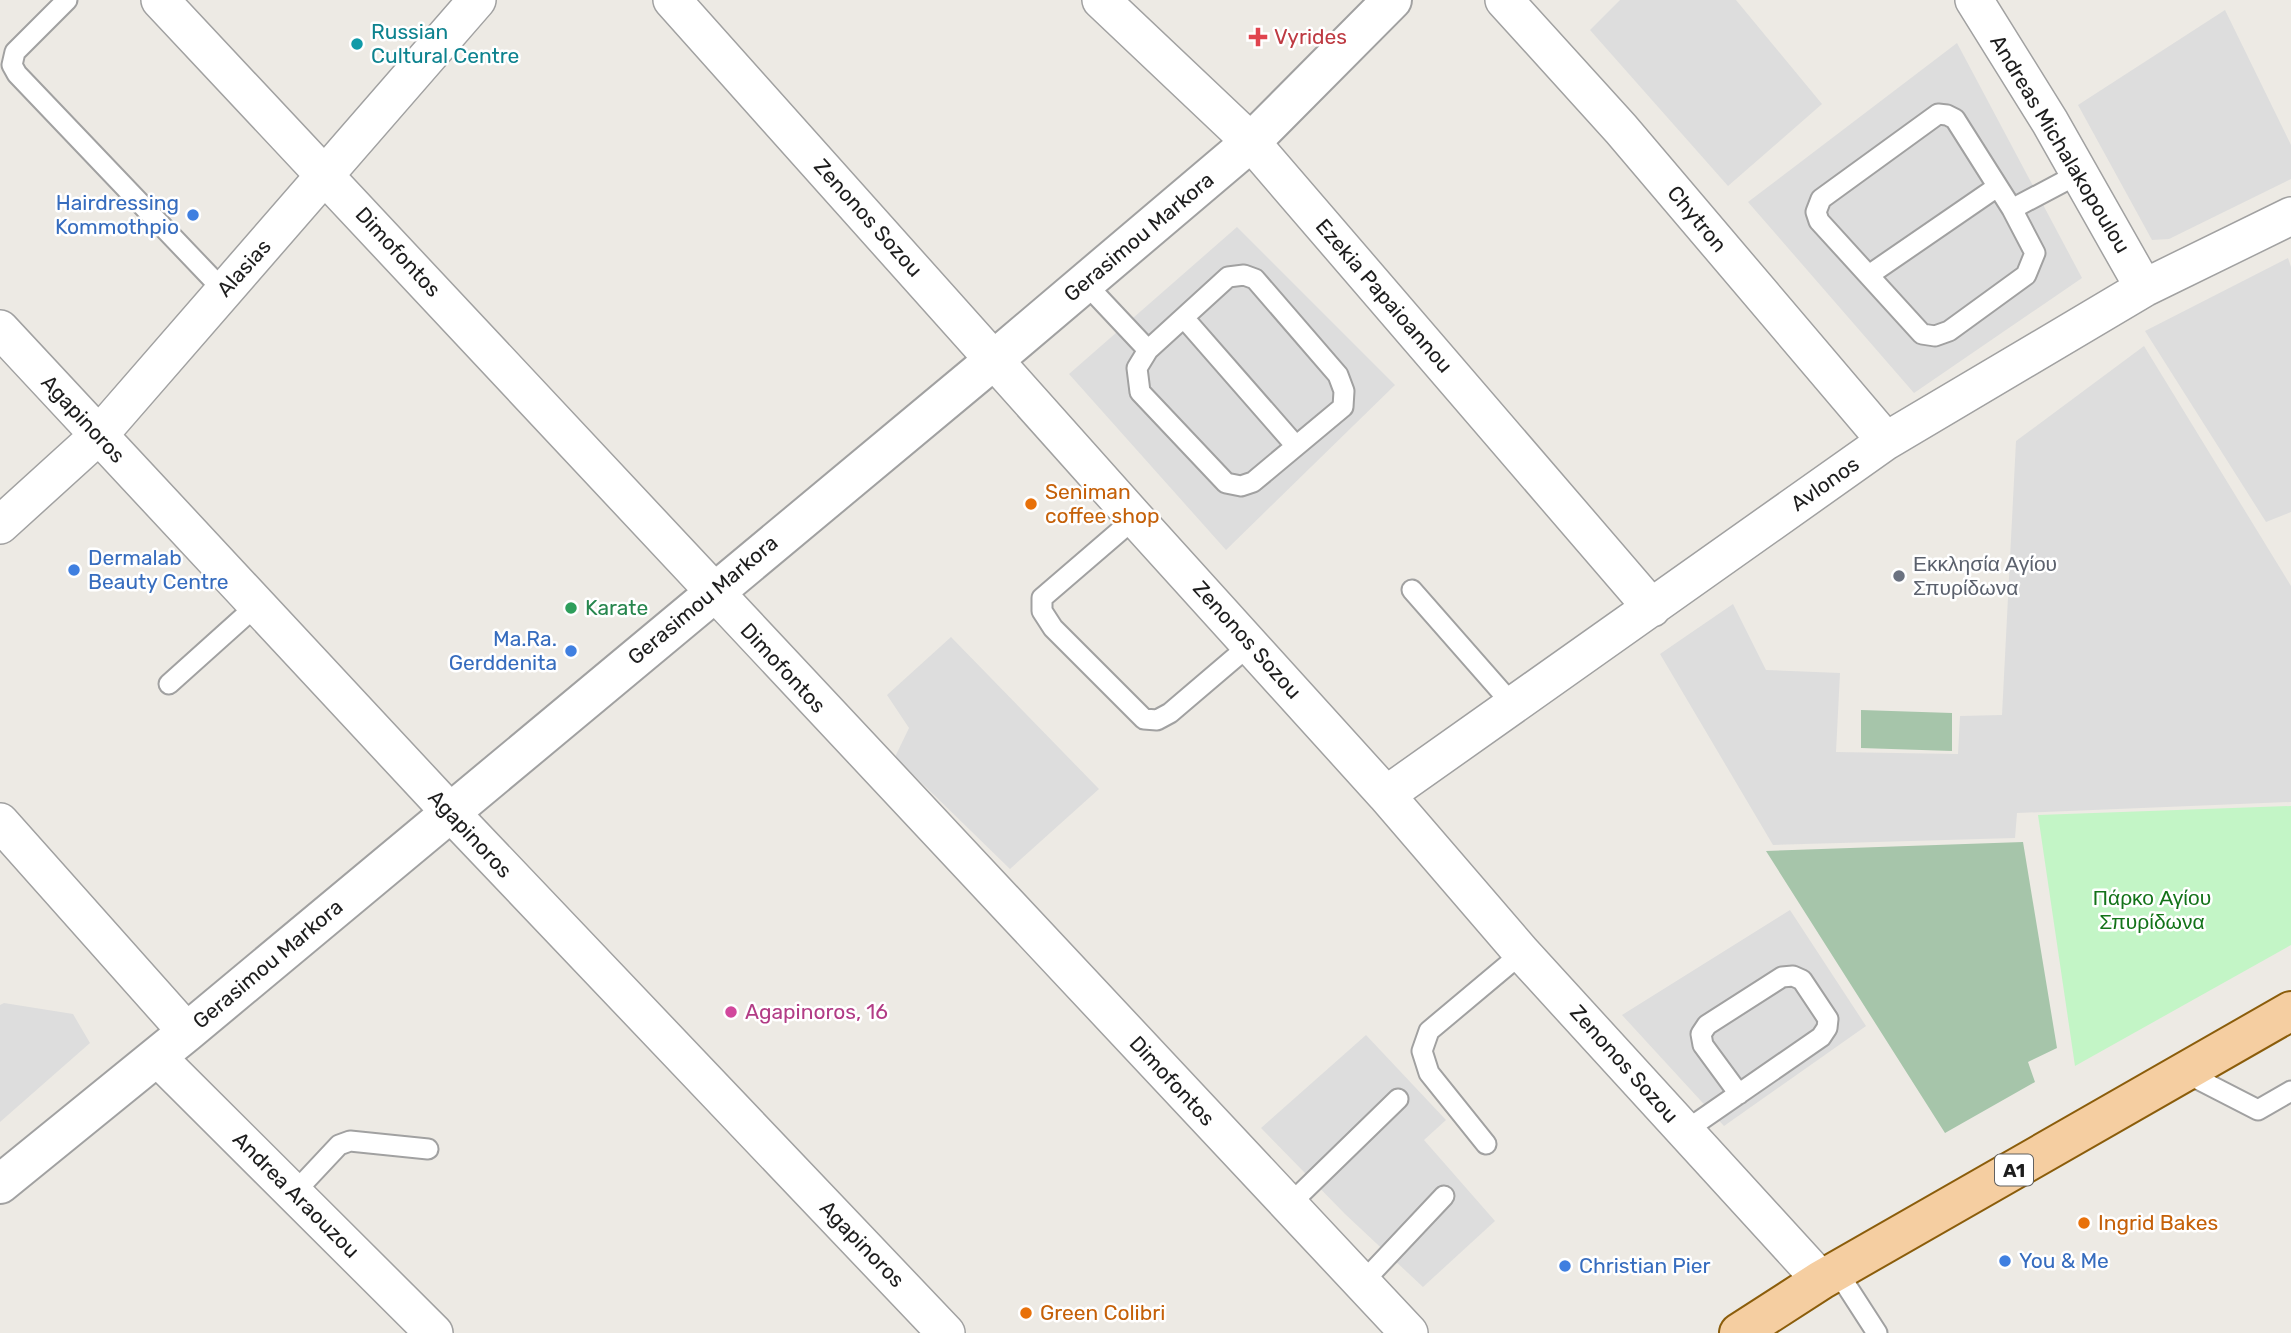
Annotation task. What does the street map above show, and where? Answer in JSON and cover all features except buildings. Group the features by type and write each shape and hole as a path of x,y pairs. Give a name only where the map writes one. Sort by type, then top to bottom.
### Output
{"main road":[{"name":"A1","path":"1739,1333 1829,1276 2291,1011"}],"street":[{"name":"Dimofontos","path":"160,0 327,175 713,592 1409,1333"},
{"name":"Alasias","path":"0,525 98,436 477,0"},
{"name":"Zenonos Sozou","path":"672,0 1386,795 1522,953 1685,1131 1829,1276"},
{"name":"Ezekia Papaioannou","path":"1101,0 1251,142 1652,608"},
{"name":"Gerasimou Markora","path":"0,1184 157,1057 995,359 1251,142 1392,0"},
{"name":"Chytron","path":"1504,0 1621,130 1886,441"},
{"name":"Andreas Michalakopoulou","path":"1974,0 2080,173 2144,288"},
{"name":"Avlonos","path":"1386,795 1886,441 2144,288 2291,216"},
{"name":"Agapinoros","path":"0,329 450,812 946,1333"},
{"path":"0,822 187,1032"},
{"name":"Andrea Araouzou","path":"157,1057 434,1333"}],"lane":[{"path":"67,0 15,52 12,65 17,74 224,291"},
{"path":"1938,114 1955,120 1997,187 2035,253 2031,265 2025,275 1949,331 1935,336 1922,334 1819,221 1816,212 1821,199 1938,114"},
{"path":"2012,209 2080,173"},
{"path":"1870,275 1997,187"},
{"path":"1244,275 1255,279 1338,375 1344,391 1343,407 1253,482 1241,486 1226,482 1140,392 1137,369 1148,351 1184,318 1228,278 1244,275"},
{"path":"1084,283 1148,351"},
{"path":"1184,318 1296,446"},
{"path":"1135,518 1042,598 1042,611 1054,628 1144,719 1157,720 1170,713 1251,644"},
{"path":"1412,590 1513,705"},
{"path":"169,684 257,605"},
{"path":"1486,1144 1429,1073 1422,1051 1429,1031 1522,953"},
{"path":"1685,1131 1739,1094 1821,1037 1827,1028 1828,1019 1802,980 1793,976 1782,977 1707,1026 1701,1034 1703,1045 1739,1094"},
{"path":"2184,1072 2258,1110 2291,1091"},
{"path":"1289,1205 1398,1099"},
{"path":"293,1193 339,1145 350,1141 428,1149"},
{"path":"1362,1283 1444,1196"},
{"path":"1829,1276 1877,1333"}],"green space":[{"path":"1861,710 1952,713 1952,751 1861,748"},
{"name":"Πάρκο Αγίου Σπυρίδωνα","path":"2291,806 2291,945 2075,1066 2038,815"},
{"path":"2023,842 2057,1048 2028,1062 2035,1082 1945,1133 1766,851"}],"shaded area":[{"path":"1620,0 1736,0 1822,104 1728,186 1590,30"},
{"path":"2225,10 2291,145 2291,179 2169,239 2152,240 2078,105"},
{"path":"1957,43 2082,278 1914,393 1748,202"},
{"path":"1237,227 1395,385 1226,550 1069,374"},
{"path":"2288,258 2291,267 2291,512 2266,522 2145,331"},
{"path":"2144,346 2291,586 2291,802 2017,813 2015,838 1773,845 1660,654 1733,604 1766,670 1840,673 1836,752 1958,754 1960,716 2002,715 2016,441"},
{"path":"951,637 1099,789 1010,869 895,757 909,728 887,695"},
{"path":"1790,910 1866,1026 1724,1126 1622,1015"},
{"path":"4,1003 73,1014 90,1043 0,1122 0,1005"},
{"path":"1366,1035 1446,1120 1424,1140 1495,1221 1423,1287 1345,1214 1261,1128"}],"place":[{"name":"Vyrides","path":"1258,37"},
{"name":"Russian Cultural Centre","path":"357,44"},
{"name":"Hairdressing Kommothpio","path":"193,215"},
{"name":"Seniman coffee shop","path":"1031,504"},
{"name":"Dermalab Beauty Centre","path":"74,570"},
{"name":"Εκκλησία Αγίου Σπυρίδωνα","path":"1899,576"},
{"name":"Karate","path":"571,608"},
{"name":"Ma.Ra. Gerddenita","path":"571,651"},
{"name":"Agapinoros, 16","path":"731,1012"},
{"name":"Ingrid Bakes","path":"2084,1223"},
{"name":"You & Me","path":"2005,1261"},
{"name":"Christian Pier","path":"1565,1266"},
{"name":"Green Colibri","path":"1026,1313"}]}
